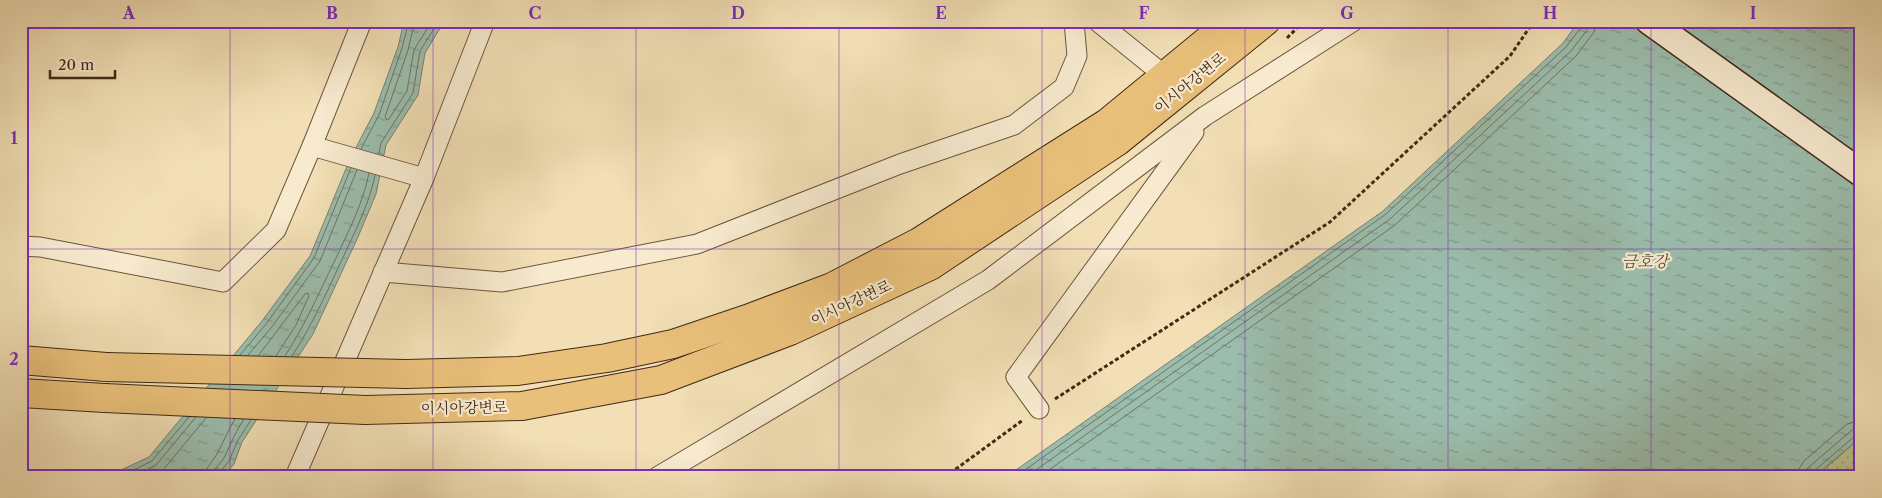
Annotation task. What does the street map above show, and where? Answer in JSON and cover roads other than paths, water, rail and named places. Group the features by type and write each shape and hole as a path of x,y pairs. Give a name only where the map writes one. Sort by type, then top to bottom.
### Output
{"highway":[{"name":"이시아강변로","path":"21,360 106,367 406,374 518,371 607,358 673,344 832,287 919,242 1107,123 1231,21"},
{"name":"이시아강변로","path":"21,393 365,410 522,406 661,380 790,331 930,266 1118,141 1266,21"}],"main road":[{"path":"1649,21 1861,173"}],"street":[{"path":"21,246 40,247 224,282 276,230 313,146 362,21"},
{"path":"295,477 423,178 485,21"},
{"path":"383,272 502,282 697,244 900,164 1014,125 1064,87 1077,56 1074,21"},
{"path":"1097,21 1165,76"},
{"path":"657,477 988,280 1205,116 1354,21"},
{"path":"1039,409 1016,377 1205,116"},
{"path":"313,146 423,178"}],"water":[{"path":"404,21 448,21 439,30 425,53 418,95 386,145 376,194 313,334 242,442 234,464 223,477 106,477 149,457 262,321 310,256 350,159 374,113 398,47"},
{"name":"금호강","path":"1579,21 1861,21 1861,437 1814,477 1006,477 1383,211 1563,43"}]}
